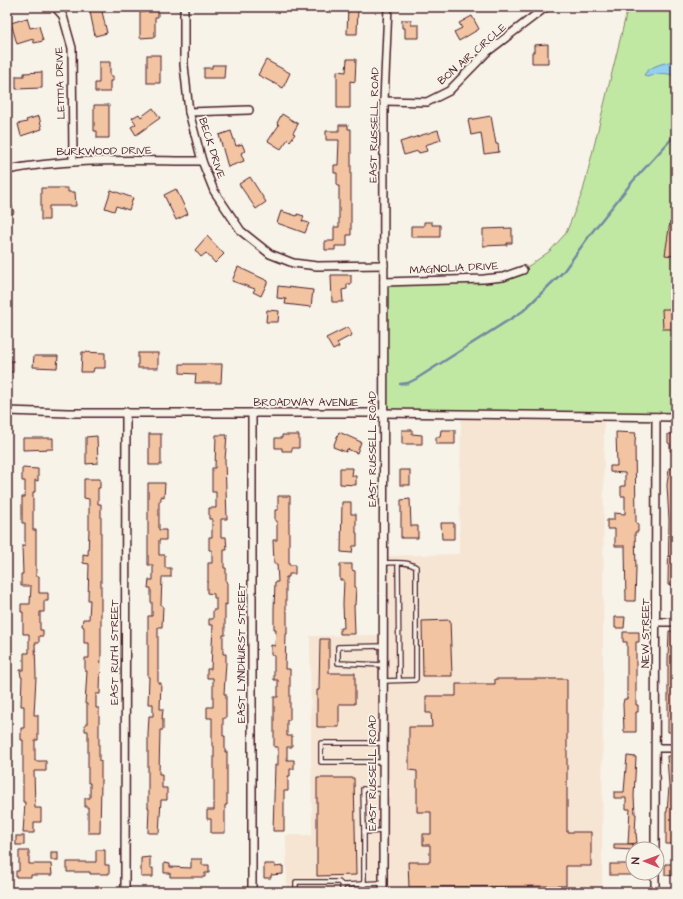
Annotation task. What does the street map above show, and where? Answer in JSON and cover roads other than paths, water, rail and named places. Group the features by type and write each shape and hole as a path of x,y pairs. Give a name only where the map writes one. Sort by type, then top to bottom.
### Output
{"street":[{"name":"LETITIA DRIVE","path":"55,7 63,16 72,48 73,161"},
{"name":"BECK DRIVE","path":"184,7 184,65 189,112 202,161 214,191 240,231 270,254 293,263 317,266 384,265"},
{"name":"EAST RUSSELL ROAD","path":"383,892 384,101 388,7"},
{"name":"BON AIR CIRCLE","path":"384,101 427,102 449,91 487,52 546,7"},
{"path":"189,112 249,110"},
{"name":"BURKWOOD DRIVE","path":"7,170 73,161 202,161"},
{"name":"MAGNOLIA DRIVE","path":"384,282 484,279 503,277 523,270"},
{"name":"BROADWAY AVENUE","path":"7,412 383,413 676,417"},
{"name":"EAST RUTH STREET","path":"125,892 126,412"},
{"name":"EAST LYNDHURST STREET","path":"252,413 252,892"},
{"name":"NEW STREET","path":"655,841 656,417"},
{"path":"656,622 676,622"},
{"path":"656,748 676,748"},
{"path":"655,881 655,892"}],"lane":[{"path":"383,563 414,565 417,571 416,679 383,680"},
{"path":"398,563 399,680"},
{"path":"383,646 338,647 338,663 383,664"},
{"path":"383,744 321,743 321,762 383,762"},
{"path":"364,892 363,789 383,789"},
{"path":"364,832 383,831"},
{"path":"296,892 296,882 339,882 342,885 383,883"},
{"path":"342,885 342,892"}],"water":[{"path":"676,61 676,82 672,75 669,74 660,74 647,77 644,75 650,69 663,63"}],"waterway":[{"path":"400,384 408,383 416,379 523,311 563,272 592,232 633,181 676,134"}]}
